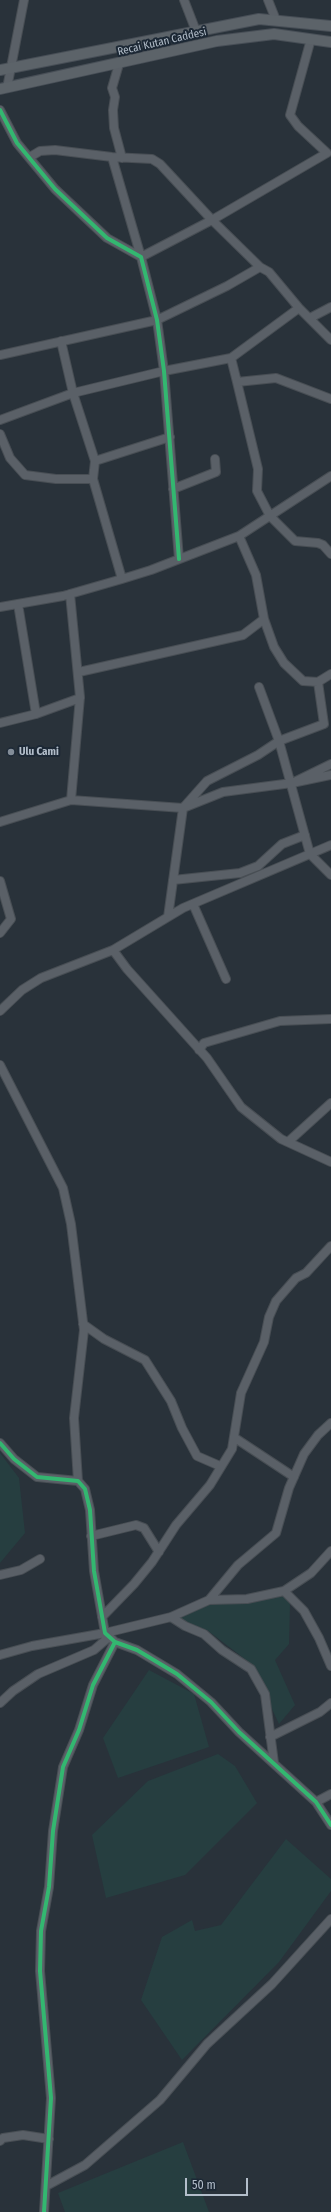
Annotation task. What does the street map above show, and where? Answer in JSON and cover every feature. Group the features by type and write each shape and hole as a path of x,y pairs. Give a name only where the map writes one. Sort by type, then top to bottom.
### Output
{"main road":[{"name":"Recai Kutan Caddesi","path":"5,70 260,19 331,26"},
{"name":"Recai Kutan Caddesi","path":"4,88 217,41 274,34 331,42"}],"street":[{"path":"4,88 5,70 24,0"},
{"path":"184,0 196,31"},
{"path":"268,0 276,20"},
{"path":"141,257 212,220 330,153 298,126 290,115 311,39"},
{"path":"118,64 112,88 115,97 113,110 114,128 122,158"},
{"path":"1,114 17,143 55,189 107,238 141,257"},
{"path":"30,158 40,151 55,150 122,158 152,159 160,164 212,220 260,267 269,272 299,308 331,340"},
{"path":"112,157 141,257 157,320 164,371 179,559"},
{"path":"0,355 157,320 228,286 260,267"},
{"path":"310,318 331,307"},
{"path":"0,420 73,393 164,371 231,358 299,308"},
{"path":"61,341 73,393 95,461 93,479 122,579"},
{"path":"231,358 258,470 257,491 270,516 294,541 318,543 323,545 331,554"},
{"path":"237,382 276,378 331,399"},
{"path":"0,434 10,458 25,475 56,479 93,479"},
{"path":"95,461 170,437"},
{"path":"174,489 216,472 215,459"},
{"path":"0,607 70,594 122,579 239,536 331,476"},
{"path":"239,536 256,576 264,619 274,647 284,663 304,681 318,682 331,674"},
{"path":"70,594 79,672 80,698 71,800"},
{"path":"18,604 36,714"},
{"path":"79,672 243,635 264,619"},
{"path":"168,917 183,808 207,781 258,755 279,741 324,724 318,682"},
{"path":"259,687 279,741 292,783 310,854 331,875"},
{"path":"0,723 36,714 80,698"},
{"path":"292,783 331,764"},
{"path":"0,822 71,800 183,808 223,792 292,783 331,775"},
{"path":"173,880 240,873 258,866 282,844 305,835"},
{"path":"0,1010 22,990 41,978 113,950 193,904 331,845"},
{"path":"0,880 11,919 0,933"},
{"path":"193,904 226,979"},
{"path":"113,950 127,969 199,1050 242,1107 281,1139 331,1162"},
{"path":"199,1050 204,1043 280,1021 331,1019"},
{"path":"0,1065 64,1188 71,1224 83,1324 74,1418 78,1481 85,1489 90,1510 94,1571 102,1617 110,1637 79,1730 63,1767 53,1831 49,1887 41,1931 40,1971 51,2098 44,2212"},
{"path":"288,1142 331,1103"},
{"path":"102,1617 134,1584 159,1552 176,1525 206,1490 232,1449 235,1438 237,1407 241,1393 264,1342 269,1317 276,1301 296,1278 306,1273 331,1246"},
{"path":"83,1324 104,1339 145,1360 171,1401 182,1428 197,1456 220,1466"},
{"path":"0,1655 32,1646 110,1637 172,1618 209,1600 238,1565 276,1533 294,1477 304,1454 318,1434 331,1423"},
{"path":"235,1438 294,1477"},
{"path":"0,1443 14,1459 36,1477 78,1481"},
{"path":"91,1536 136,1524 144,1528 159,1552"},
{"path":"209,1600 247,1599 284,1592 311,1573 331,1551"},
{"path":"0,1575 21,1570 40,1559"},
{"path":"284,1592 304,1611 319,1638 331,1666"},
{"path":"172,1618 185,1626 204,1634 222,1650 251,1669 264,1694 274,1763"},
{"path":"0,1703 13,1691 38,1674 94,1650 110,1637"},
{"path":"110,1637 137,1650 177,1674 211,1702 239,1732 316,1802 331,1825"},
{"path":"270,1737 320,1712 331,1703"},
{"path":"316,1802 331,1794"},
{"path":"46,2186 85,2164 160,2100 207,2044 272,1984 331,1919"},
{"path":"0,2141 3,2138 23,2135 49,2139"}],"green space":[{"path":"0,1453 19,1478 25,1533 0,1563"},
{"path":"284,1591 290,1604 289,1644 275,1660 295,1705 279,1724 254,1666 207,1630 176,1620 209,1600"},
{"path":"149,1670 194,1694 209,1747 118,1778 103,1738"},
{"path":"218,1754 235,1766 257,1803 185,1875 106,1898 92,1835 148,1781"},
{"path":"286,1839 331,1879 331,1891 279,1962 182,2060 141,2000 162,1937 192,1920 195,1931 221,1925"},
{"path":"183,2142 209,2212 65,2212 58,2193"}],"cycle path":[{"path":"0,110 17,143 55,189 107,238 141,257 157,320 164,371 179,559"},
{"path":"0,1443 14,1459 37,1477 78,1481 85,1489 90,1510 94,1571 105,1633 115,1642 137,1650 177,1674 211,1702 239,1732 316,1802 331,1825"},
{"path":"44,2212 51,2098 40,1971 41,1931 49,1887 53,1831 63,1767 79,1730 93,1685 115,1642"}],"place":[{"name":"Ulu Cami","path":"11,752"}]}
